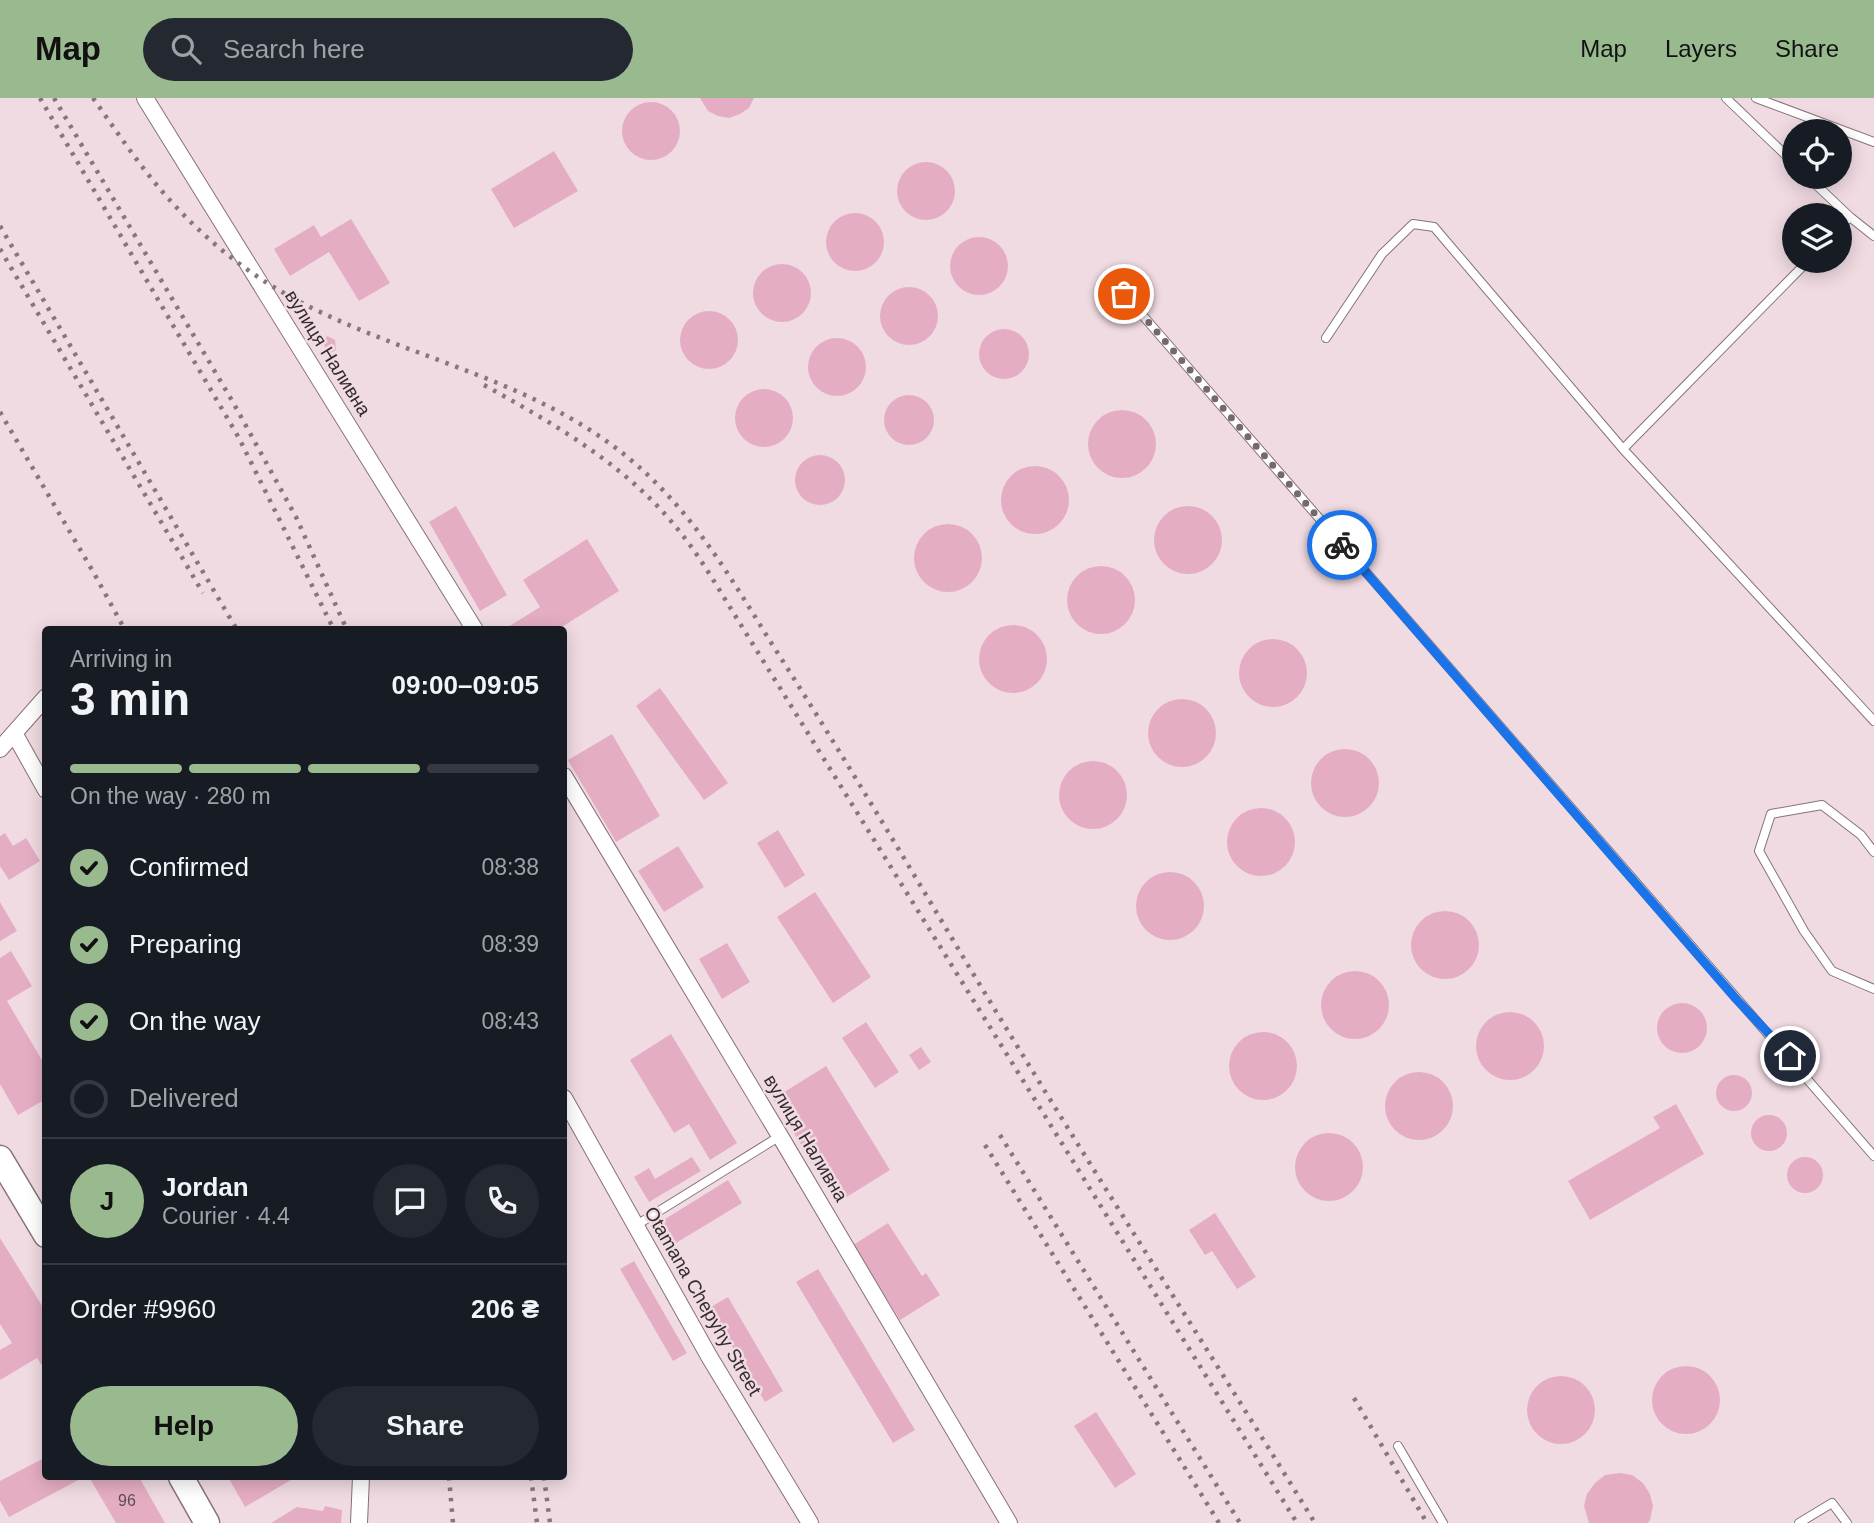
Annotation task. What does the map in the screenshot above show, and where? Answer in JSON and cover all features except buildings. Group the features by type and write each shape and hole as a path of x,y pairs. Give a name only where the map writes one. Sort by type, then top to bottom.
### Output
{"main road":[{"path":"0,1157 42,1227"},
{"path":"183,1480 207,1523"}],"street":[{"name":"вулиця Наливна","path":"145,98 473,626"},
{"path":"0,749 42,702"},
{"path":"14,733 42,783"},
{"name":"вулиця Наливна","path":"567,781 1009,1523"},
{"name":"Otamana Chepyhy Street","path":"567,1103 710,1358 810,1523"},
{"path":"359,1523 362,1480"}],"lane":[{"path":"1726,98 1782,152"},
{"path":"1756,98 1874,142"},
{"path":"1821,189 1835,203"},
{"path":"1852,219 1874,236"},
{"path":"1326,338 1382,254 1413,225 1434,227 1623,449 1872,715"},
{"path":"1623,449 1796,273"},
{"path":"1124,294 1874,1156"},
{"path":"1874,852 1861,835 1822,805 1771,814 1759,851 1804,931 1832,971 1874,989"},
{"path":"635,1226 780,1136"},
{"path":"1398,1447 1443,1523"},
{"path":"1799,1523 1832,1503 1847,1523"}],"railway":[{"path":"40,98 239,438 332,626"},
{"path":"54,98 234,404 296,517 345,626"},
{"path":"93,98 137,160 175,206 229,256 268,284 336,319 528,396 573,420 617,449 674,502 704,539 744,600 1315,1523"},
{"path":"0,226 235,626"},
{"path":"0,249 203,593"},
{"path":"484,385 564,432 614,467 660,508 695,552 1297,1523"},
{"path":"0,412 123,626"},
{"path":"1000,1135 1240,1523"},
{"path":"985,1145 1219,1523"},
{"path":"1354,1398 1427,1523"},
{"path":"449,1480 453,1523"},
{"path":"531,1480 537,1523"},
{"path":"544,1480 550,1523"}],"way so far":[{"path":"1124,294 1342,545"}],"route":[{"path":"1342,545 1737,1000 1790,1056"}]}
